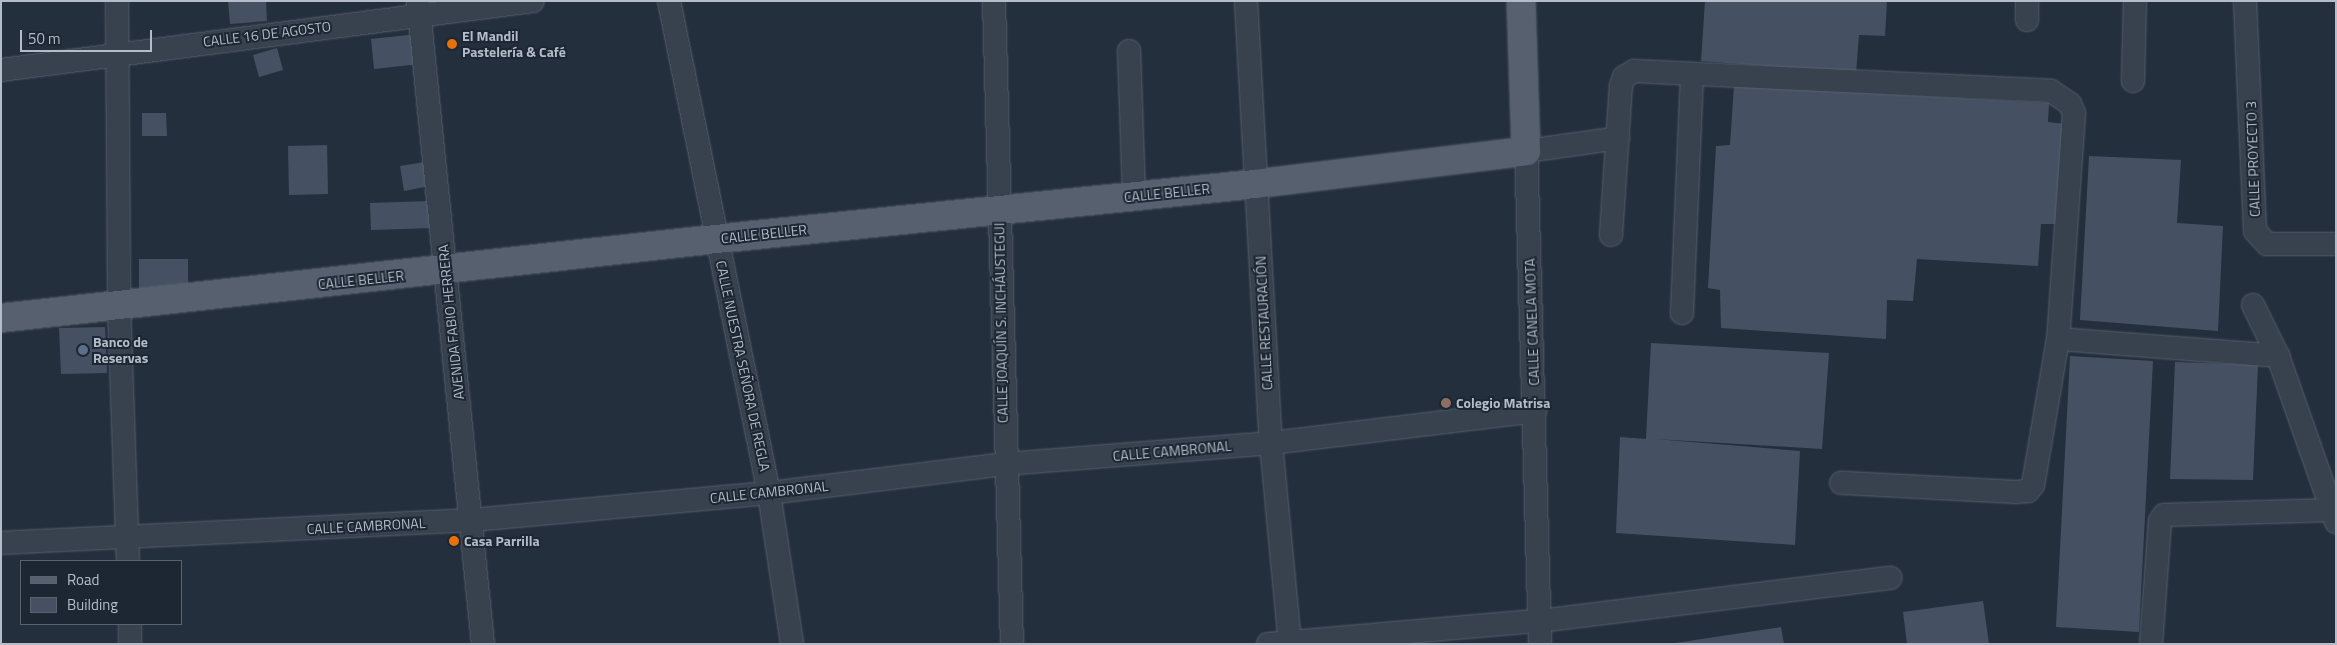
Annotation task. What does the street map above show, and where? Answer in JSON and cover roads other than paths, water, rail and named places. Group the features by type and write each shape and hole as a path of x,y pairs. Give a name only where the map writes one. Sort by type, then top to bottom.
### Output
{"main road":[{"name":"CALLE CANELA MOTA","path":"1521,1 1526,151"},
{"name":"CALLE BELLER","path":"1,318 446,271 716,239 998,212 1256,184 1526,151"}],"street":[{"path":"117,1 119,305 128,560"},
{"name":"CALLE 16 DE AGOSTO","path":"1,70 116,57 168,46 419,8 534,1"},
{"name":"CALLE NUESTRA SEÑORA DE REGLA","path":"669,1 769,492 792,644"},
{"name":"CALLE JOAQUÍN S. INCHÁUSTEGUI","path":"994,1 1005,464 1012,644"},
{"name":"CALLE RESTAURACIÓN","path":"1246,1 1283,643"},
{"path":"2133,81 2134,1"},
{"name":"CALLE PROYECTO 3","path":"2245,1 2255,231 2267,244 2336,244"},
{"name":"AVENIDA FABIO HERRERA","path":"419,8 483,644"},
{"path":"1129,51 1134,197"},
{"path":"1611,235 1624,77 1634,71 2051,90 2070,104 2074,113 2058,339 2033,486 2028,491 1841,483"},
{"path":"1682,313 1692,74"},
{"path":"1526,151 1618,138"},
{"name":"CALLE CANELA MOTA","path":"1526,151 1535,412 1540,644"},
{"path":"2151,644 2160,521 2164,515 2334,516 2278,356 2253,305"},
{"path":"2058,339 2278,356"},
{"name":"CALLE CAMBRONAL","path":"1,543 472,520 769,492 1005,464 1271,443 1535,412"},
{"path":"1283,643 1539,621 1890,578"},
{"path":"130,625 130,644"}],"place":[{"name":"El Mandil Pastelería & Café","path":"452,44"},
{"name":"Banco de Reservas","path":"83,350"},
{"name":"Colegio Matrisa","path":"1446,403"},
{"name":"Casa Parrilla","path":"454,541"}]}
